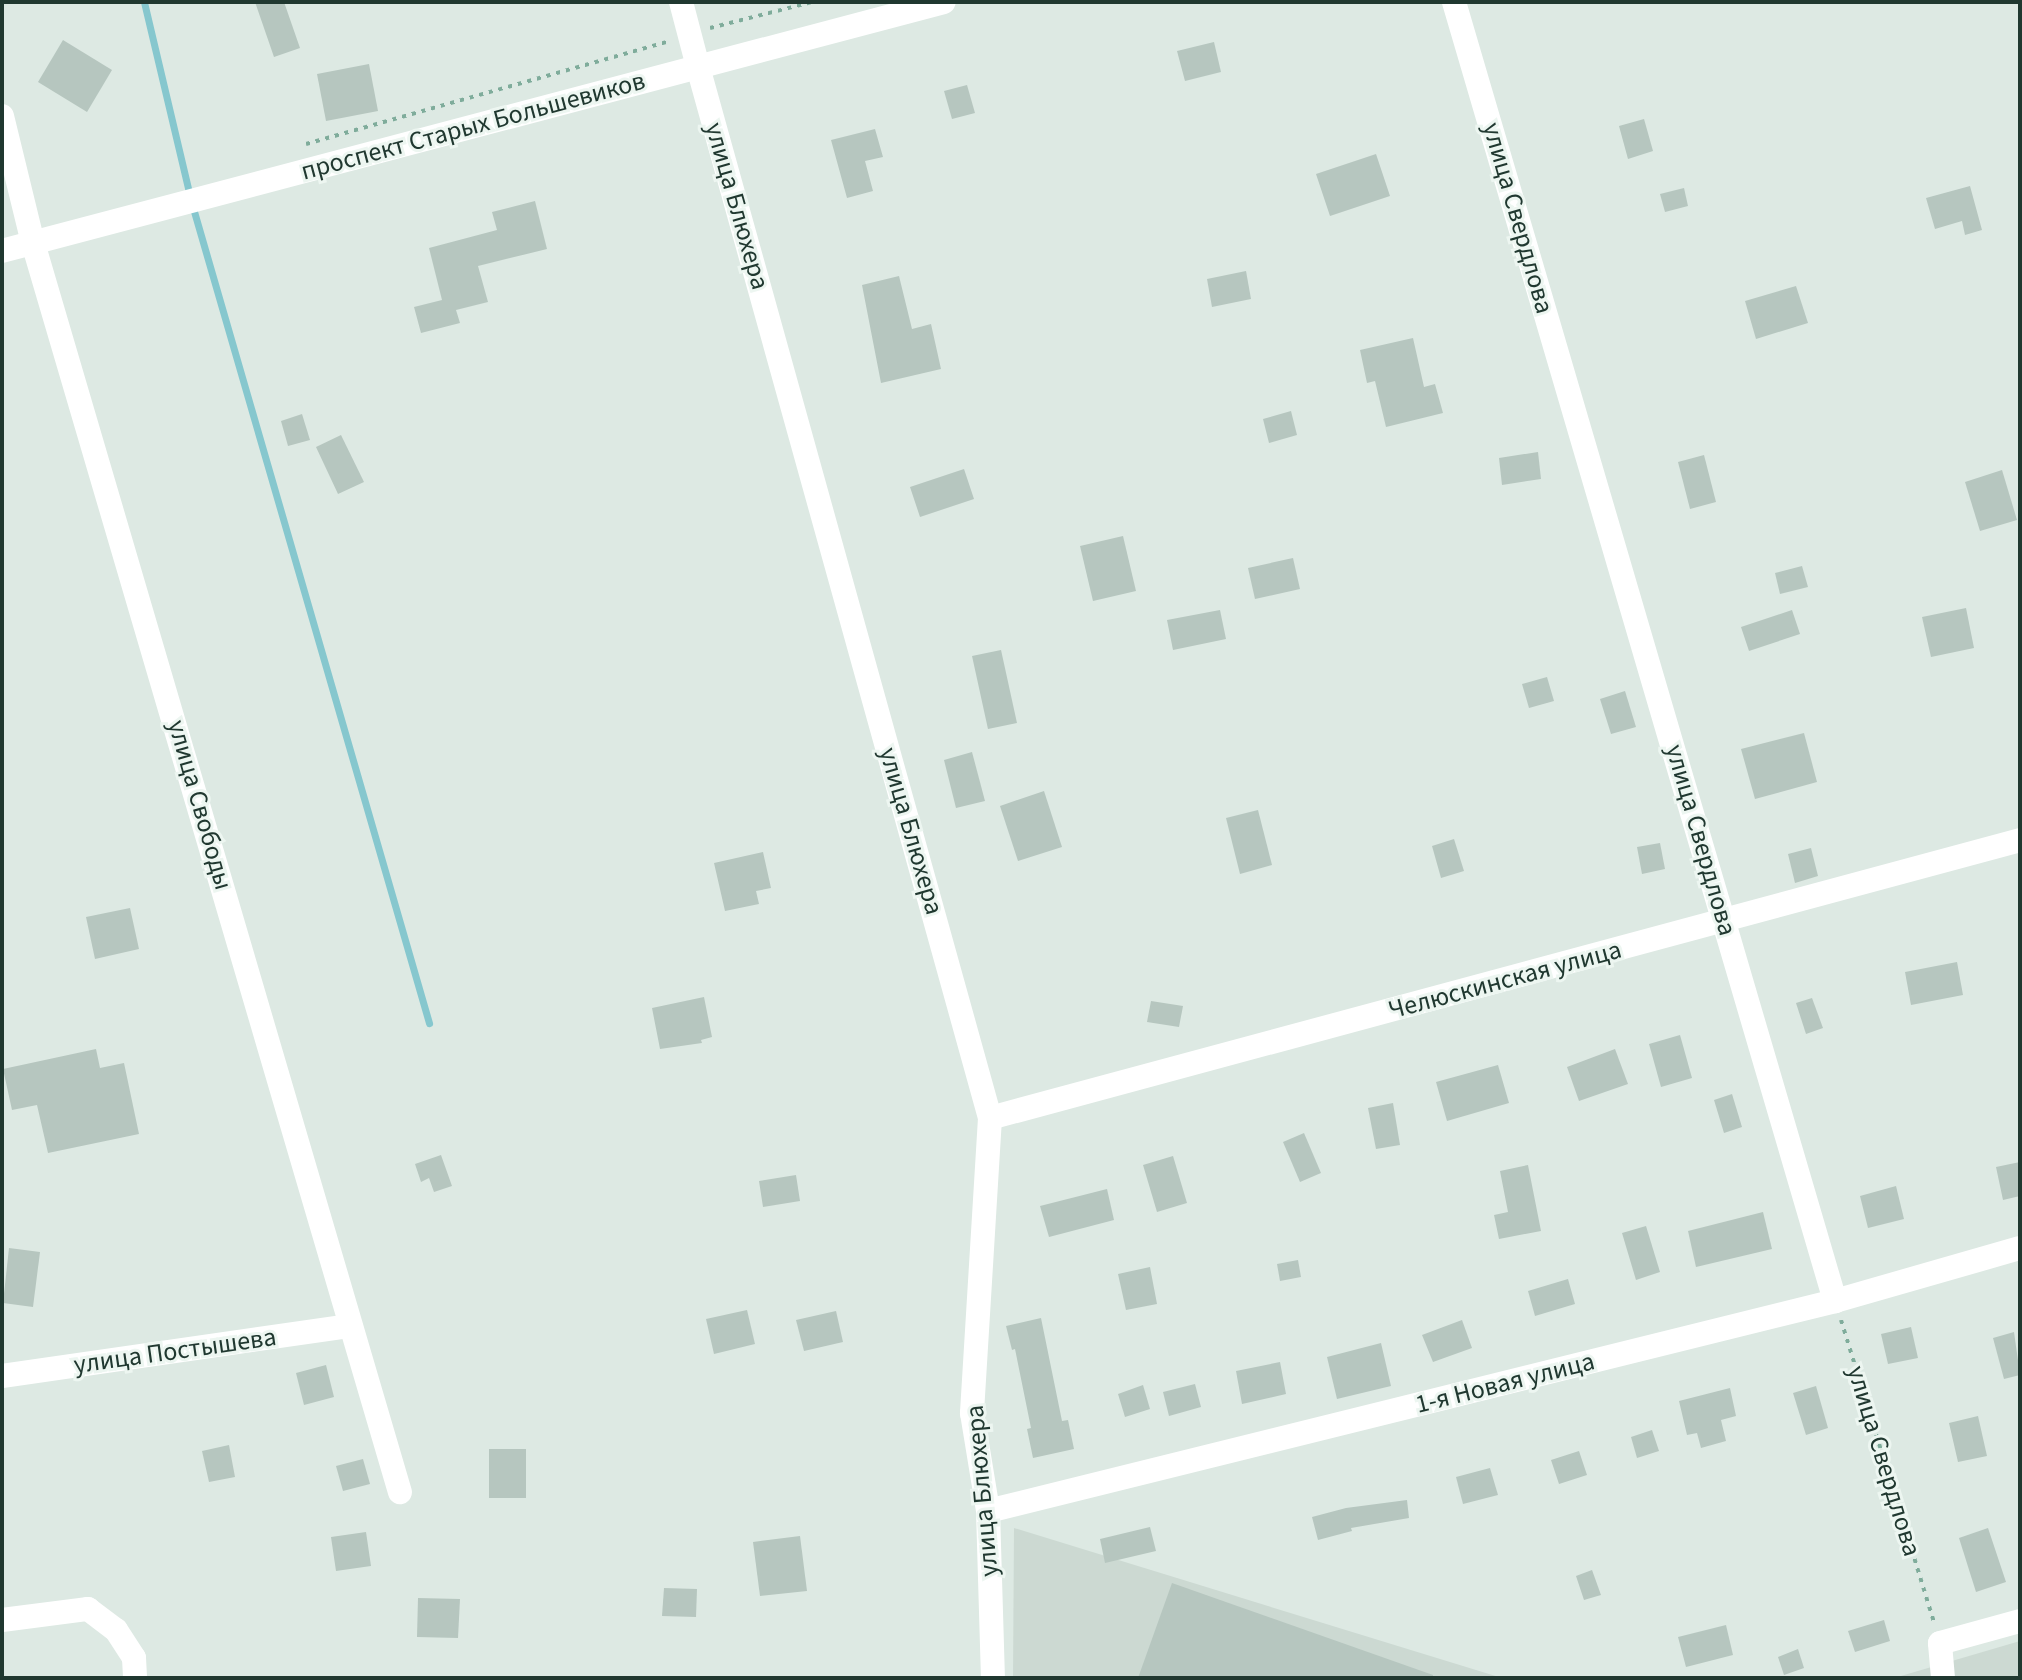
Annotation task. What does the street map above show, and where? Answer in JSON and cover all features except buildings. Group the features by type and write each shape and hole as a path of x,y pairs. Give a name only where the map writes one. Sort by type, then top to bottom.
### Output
{"street":[{"name":"улица Блюхера","path":"681,2 990,1118 972,1413 988,1511 993,1678"},
{"name":"проспект Старых Большевиков","path":"2,251 944,2"},
{"name":"улица Свердлова","path":"1454,2 1835,1301"},
{"name":"улица Свободы","path":"2,116 33,243 180,734 348,1326 400,1492"},
{"name":"Челюскинская улица","path":"990,1118 2020,840"},
{"name":"1-я Новая улица","path":"988,1511 1835,1301 2020,1248"},
{"name":"улица Постышева","path":"2,1376 348,1326"},
{"path":"2,1620 88,1609 116,1630 134,1658 135,1678"},
{"path":"1943,1678 1940,1643 2020,1621"}],"path":[{"path":"294,148 812,2"},
{"name":"улица Свердлова","path":"1835,1301 1940,1643"}],"shaded area":[{"path":"1014,1528 1502,1678 1013,1678"},
{"path":"2020,1641 2020,1678 1894,1678"}],"waterway":[{"path":"144,2 191,201 429,1023"}]}
